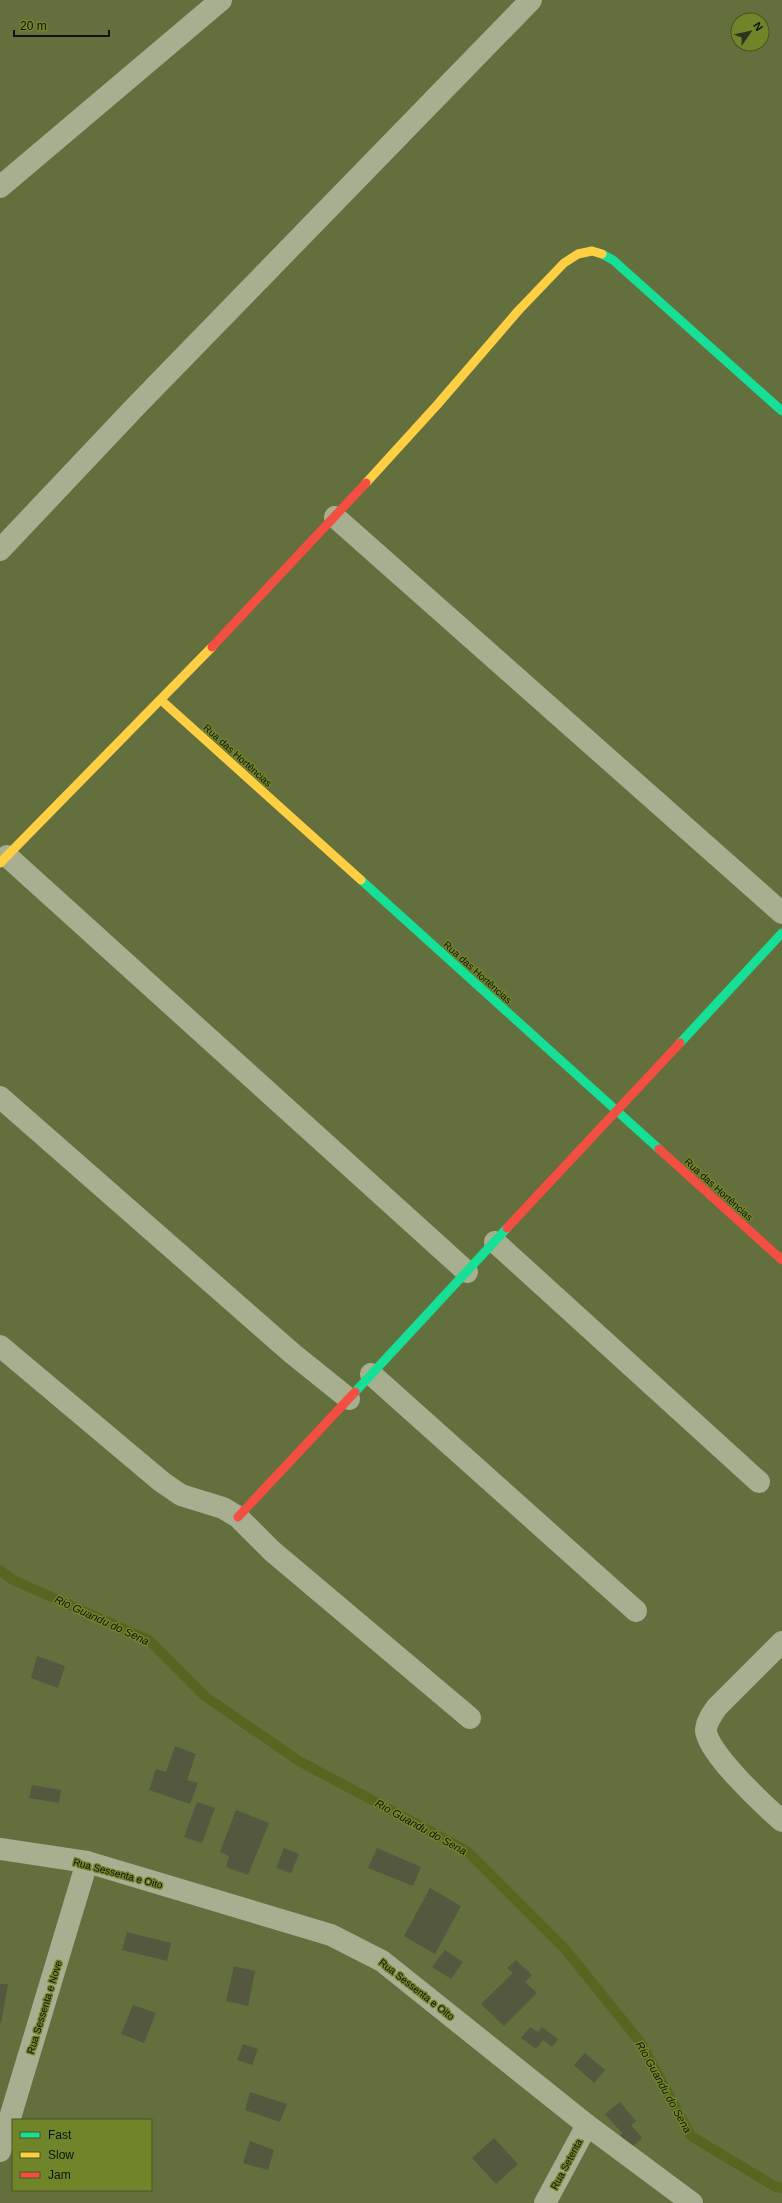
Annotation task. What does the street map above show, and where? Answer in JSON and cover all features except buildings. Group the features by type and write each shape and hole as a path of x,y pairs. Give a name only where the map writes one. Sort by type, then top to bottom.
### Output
{"street":[{"path":"0,187 221,0"},
{"path":"0,550 154,388 531,0"},
{"path":"467,1272 3,859 161,700 335,517 437,405 518,311 564,262 578,254 597,252 612,260 782,411"},
{"path":"335,517 782,913"},
{"name":"Rua das Hortências","path":"161,700 616,1112 782,1260"},
{"path":"238,1517 782,933"},
{"path":"0,1097 293,1354 349,1399"},
{"path":"494,1242 759,1482"},
{"path":"0,1346 162,1482 181,1495 223,1508 238,1517 272,1551 470,1718"},
{"path":"371,1374 636,1611"},
{"path":"782,1642 717,1707 709,1719 706,1730 708,1739 720,1759 782,1821"},
{"name":"Rua Sessenta e Oito","path":"0,1849 87,1862 331,1935 358,1947 382,1961 587,2125 692,2203"},
{"name":"Rua Sessenta e Nove","path":"0,2151 87,1862"},
{"name":"Rua Setenta","path":"546,2203 587,2125"}],"waterway":[{"name":"Rio Guandu do Sena","path":"0,1570 13,1580 149,1640 206,1697 299,1761 467,1851 565,1949 641,2043 691,2136 776,2187 782,2188"}],"traffic: fast":[{"path":"602,254 613,260 782,411"},
{"path":"361,880 659,1149"},
{"path":"680,1043 782,933"},
{"path":"355,1392 507,1228"}],"traffic: slow":[{"path":"366,483 437,405 518,311 564,263 578,254 592,251 602,254"},
{"path":"0,863 212,647"},
{"path":"161,700 361,880"}],"traffic: jam":[{"path":"212,647 366,483"},
{"path":"507,1228 680,1043"},
{"path":"659,1149 782,1260"},
{"path":"238,1517 355,1392"}]}
